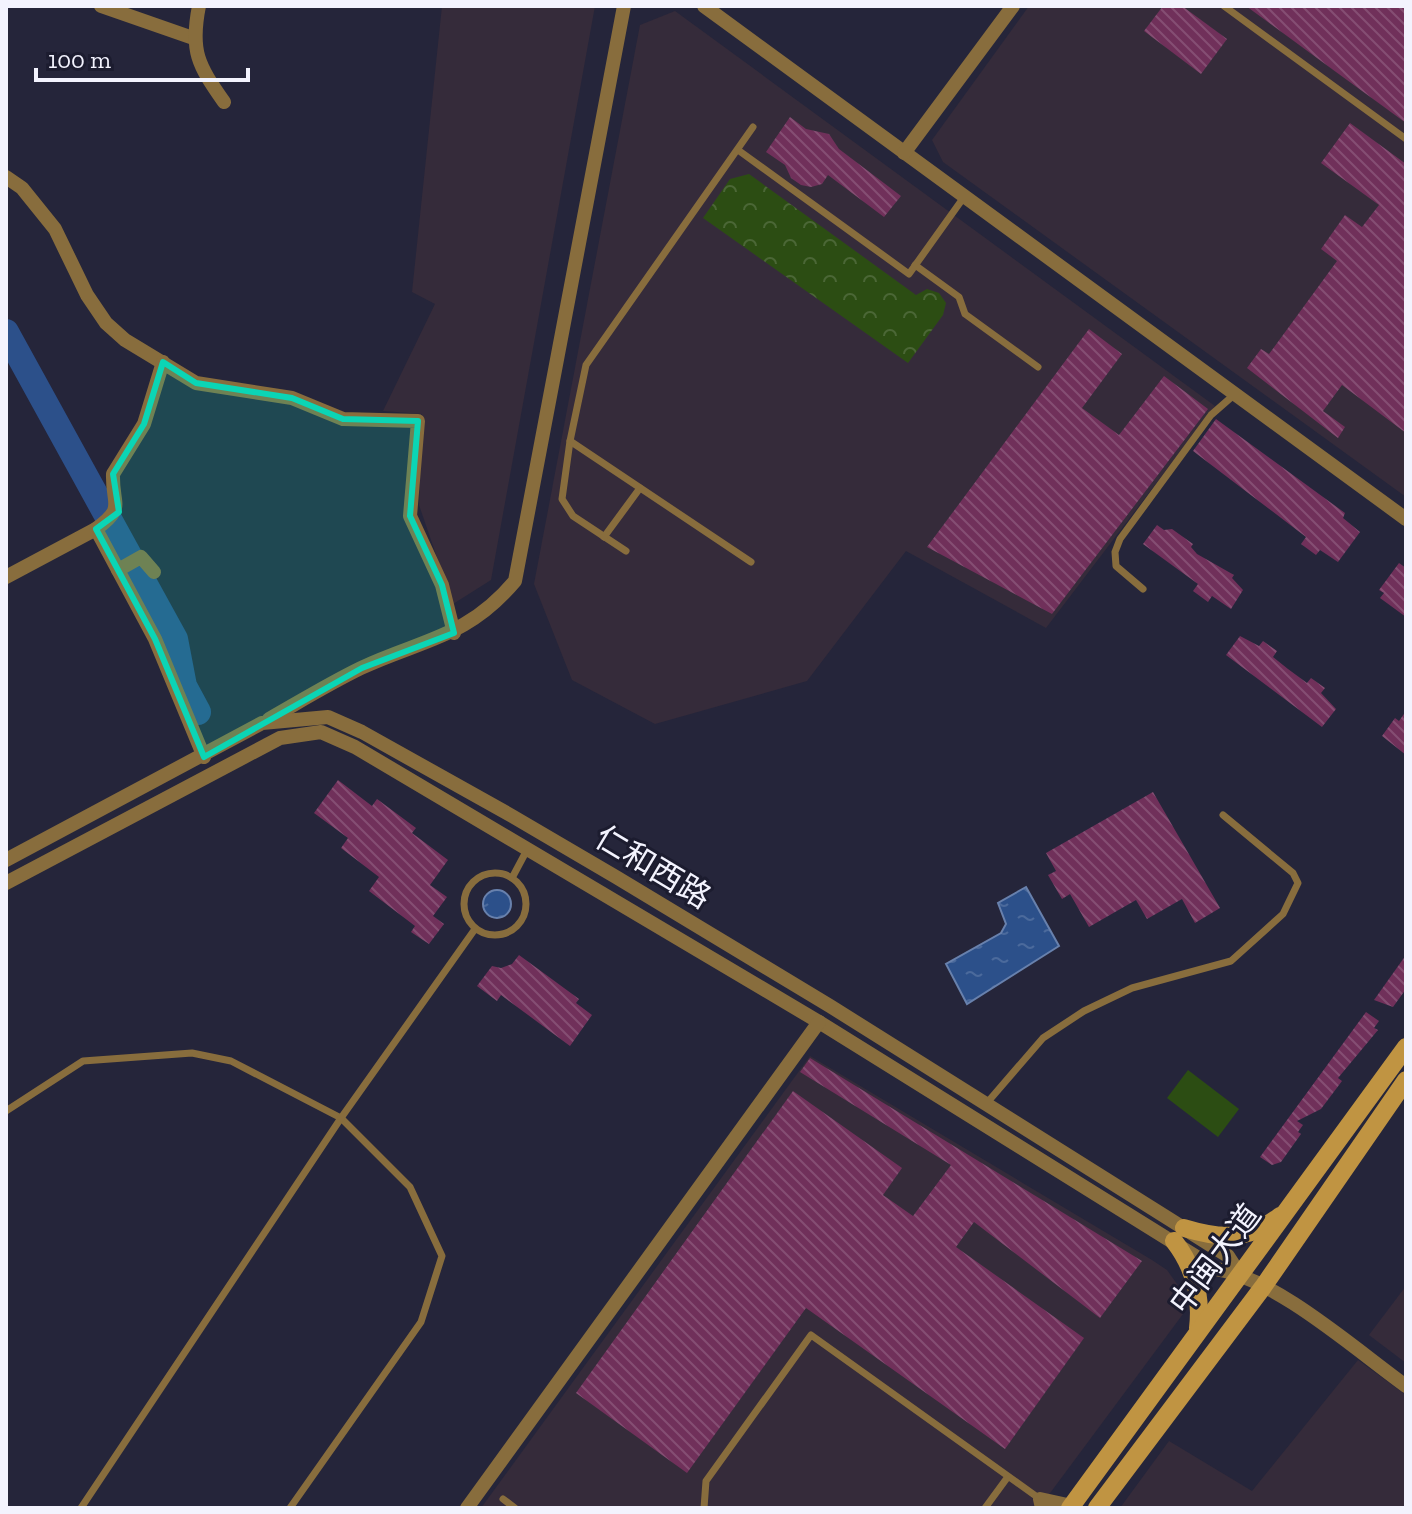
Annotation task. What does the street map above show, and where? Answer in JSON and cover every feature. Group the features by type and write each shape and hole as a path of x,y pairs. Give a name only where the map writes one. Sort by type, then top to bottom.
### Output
{"main road":[{"name":"中闽大道","path":"1071,1507 1239,1273 1295,1204 1406,1047"},
{"name":"中闽大道","path":"1097,1508 1263,1287 1406,1080"},
{"path":"1197,1331 1200,1311 1196,1287 1179,1234 1239,1237 1273,1222 1295,1204"}],"street":[{"path":"101,6 193,38"},
{"path":"199,6 193,38 204,75 224,102"},
{"path":"262,723 362,668 454,633 501,598 515,581 624,6"},
{"path":"704,6 1406,519"},
{"path":"904,153 1013,6"},
{"path":"6,177 22,188 55,229 87,295 106,323 125,340 196,383 292,398 343,419 418,421 410,516 442,585 454,633"},
{"path":"6,577 114,516 118,507 113,474 144,424 163,362"},
{"path":"99,527 155,639 204,757"},
{"path":"120,569 141,557 154,572"},
{"name":"仁和西路","path":"6,860 204,757 262,723 328,717 362,732 512,816 986,1104 1179,1234"},
{"name":"仁和西路","path":"6,883 280,738 321,732 355,747 528,848 1179,1234 1228,1256 1239,1273 1406,1386"},
{"path":"504,835 512,816"},
{"path":"467,1508 819,1022"},
{"path":"1041,1503 1071,1507"}],"lane":[{"path":"1227,7 1406,139"},
{"path":"626,551 573,516 562,499 586,365 753,127"},
{"path":"738,150 909,274 964,197"},
{"path":"915,265 959,297 965,314 1038,367"},
{"path":"1143,589 1116,566 1115,552 1120,539 1211,415 1235,394"},
{"path":"570,441 751,562"},
{"path":"604,537 640,488"},
{"path":"986,1104 1043,1038 1084,1011 1132,988 1231,961 1283,914 1298,883 1293,873 1223,815"},
{"path":"512,878 528,848"},
{"path":"486,874 512,878 525,898 522,919 516,927 496,935 475,929 464,912 463,903 470,884 486,874"},
{"path":"81,1508 341,1118 475,929"},
{"path":"6,1111 83,1061 192,1053 231,1061 341,1118 410,1187 442,1256 421,1322 290,1508"},
{"path":"704,1508 706,1481 811,1335 1041,1503"},
{"path":"985,1508 1007,1478"},
{"path":"503,1499 515,1508"}],"highlighted area":[{"path":"163,362 196,383 292,398 343,419 418,421 410,516 442,585 454,633 362,668 204,757 155,639 96,529 119,512 113,474 144,424"}],"shaded area":[{"path":"442,6 595,6 491,580 453,604 419,505 422,414 383,411 435,304 412,292"},
{"path":"1029,6 1406,6 1406,497 943,162 932,140"},
{"path":"675,11 1215,406 1046,628 906,551 807,681 655,724 572,680 534,584 640,25"},
{"path":"810,1056 1167,1270 1182,1291 1183,1314 1039,1508 481,1508"},
{"path":"1406,1286 1406,1363 1369,1335"},
{"path":"1358,1360 1406,1395 1406,1508 1120,1508 1169,1441 1252,1491"}],"green space":[{"path":"749,174 916,295 927,289 939,293 946,303 943,315 908,363 703,218 730,179"},
{"path":"1188,1070 1239,1109 1218,1137 1167,1098"}],"water":[{"path":"1026,887 1059,946 967,1004 946,964 1001,933 1006,924 998,903"},
{"path":"497,890 507,894 511,904 507,914 497,918 487,914 483,904 487,894"}],"building":[{"path":"1163,6 1182,6 1227,39 1201,74 1144,31"},
{"path":"1246,6 1406,6 1406,123 1336,72"},
{"path":"790,117 806,129 829,134 839,149 901,196 884,217 828,175 822,184 811,187 801,185 791,178 785,165 766,152"},
{"path":"1350,123 1406,164 1406,433 1342,385 1323,411 1345,427 1338,438 1247,368 1261,349 1269,354 1337,261 1321,249 1345,215 1362,227 1379,205 1321,163"},
{"path":"1089,329 1122,354 1082,408 1119,435 1164,376 1208,409 1052,614 927,547"},
{"path":"1216,419 1345,513 1343,518 1360,532 1338,562 1320,550 1316,555 1301,544 1306,537 1193,451"},
{"path":"1157,525 1164,530 1172,529 1193,544 1191,547 1197,554 1234,575 1232,578 1243,590 1231,609 1212,596 1208,602 1193,591 1198,584 1143,544"},
{"path":"1399,563 1406,568 1406,617 1380,598 1384,593 1379,590"},
{"path":"1240,636 1259,646 1263,641 1277,651 1273,657 1288,669 1307,683 1311,678 1325,688 1321,693 1336,709 1322,727 1226,655"},
{"path":"1406,711 1406,755 1382,736 1395,718 1399,721"},
{"path":"338,780 372,806 377,799 416,828 412,833 448,860 430,885 447,897 433,916 444,924 429,944 411,932 415,926 369,891 379,877 341,848 348,838 314,813"},
{"path":"1153,792 1220,908 1195,923 1182,899 1147,919 1136,900 1089,927 1070,894 1062,899 1048,875 1056,871 1046,853"},
{"path":"519,955 579,999 576,1003 592,1015 570,1046 501,995 497,1001 477,986 492,966 501,968 512,964"},
{"path":"1406,955 1406,989 1393,1007 1374,1000"},
{"path":"1366,1012 1379,1021 1374,1028 1378,1030 1338,1078 1342,1081 1321,1109 1297,1121 1303,1125 1298,1132 1301,1134 1281,1162 1272,1165 1260,1157"},
{"path":"810,1058 1142,1261 1100,1318 974,1222 956,1247 1084,1338 1005,1449 806,1308 687,1473 576,1393 793,1091 902,1168 883,1195 913,1216 951,1165 800,1072"}],"waterway":[{"path":"6,332 175,639 184,686 198,712"}]}
